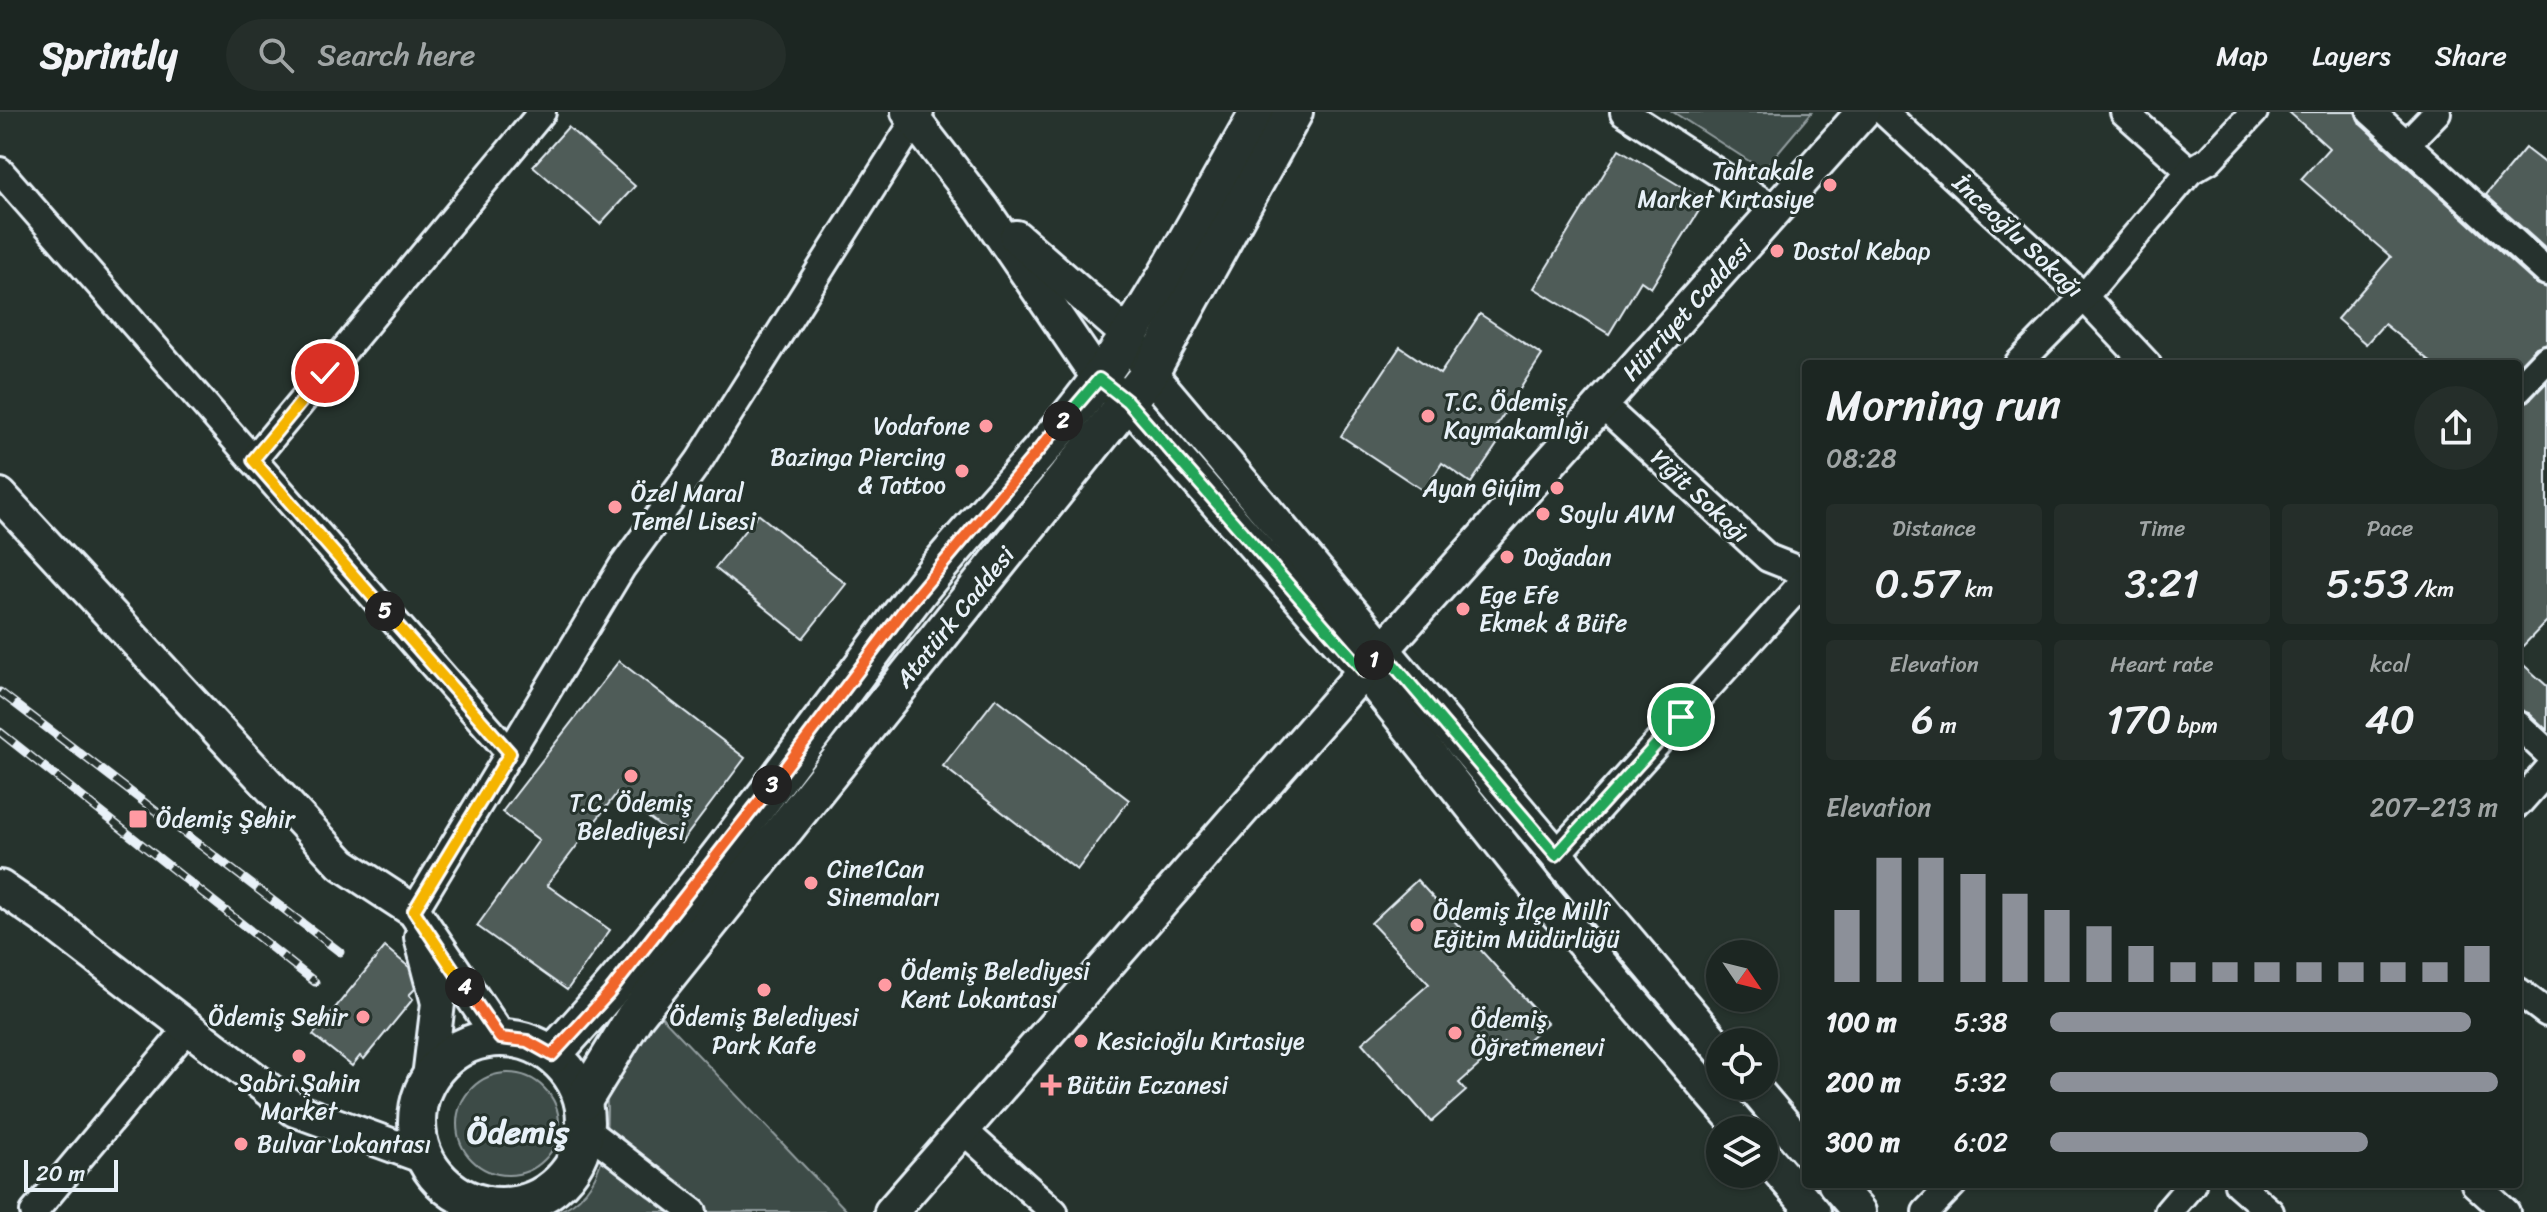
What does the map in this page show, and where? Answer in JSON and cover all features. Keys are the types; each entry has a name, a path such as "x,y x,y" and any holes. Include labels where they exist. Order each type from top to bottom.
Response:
{"main road":[{"name":"Atatürk Caddesi","path":"552,1055 609,993 659,931 904,610 1099,379 1148,307 1259,112"},
{"name":"Atatürk Caddesi","path":"584,1115 635,1016 1150,373 1294,112"},
{"path":"500,1038 527,1041 552,1055 571,1075 584,1115 578,1156 563,1180 541,1197 500,1209 461,1197 443,1200 440,1180 424,1157 417,1131 419,1104 429,1078 447,1057 472,1043 500,1038"}],"street":[{"path":"253,460 542,112"},
{"path":"1624,112 1776,210"},
{"name":"Hürriyet Caddesi","path":"891,1212 1373,661 1863,112"},
{"name":"İnceoğlu Sokağı","path":"1884,112 2084,297 2143,360"},
{"path":"2124,112 2190,171"},
{"path":"2022,360 2084,297 2190,171 2209,160 2254,112"},
{"path":"2371,112 2547,272"},
{"path":"2407,143 2437,112"},
{"path":"429,1078 438,1003 414,911 622,567 699,461 914,115 983,209 1099,379 1127,401 1556,855 1706,1032"},
{"path":"0,171 510,753"},
{"path":"983,209 1128,335 1150,373 1373,661 1549,904 1731,1116"},
{"path":"2522,385 2547,359"},
{"name":"Yiğit Sokağı","path":"1603,406 1768,558 1802,574"},
{"path":"0,495 342,864 414,911 500,1038"},
{"path":"1556,855 1802,580"},
{"path":"2522,729 2547,752"},
{"path":"2522,799 2547,771"},
{"path":"0,887 295,1110 424,1157"},
{"path":"2522,994 2547,1013"},
{"path":"34,1212 188,1028"},
{"path":"1764,1100 1802,1145"},
{"path":"584,1115 693,1212"},
{"path":"963,1130 1054,1212"},
{"path":"1778,1170 1814,1212"},
{"path":"1838,1188 1859,1212"},
{"path":"1926,1212 1949,1188"},
{"path":"2168,1212 2189,1188"},
{"path":"2243,1188 2270,1212"},
{"path":"2479,1188 2506,1212"}],"shaded area":[{"path":"1673,112 1812,112 1763,170"},
{"path":"660,1015 848,1212 557,1212 574,1203 587,1190 596,1174 606,1139 606,1082"},
{"path":"508,1073 528,1077 544,1088 555,1104 559,1124 555,1144 544,1160 528,1171 508,1175 488,1171 472,1160 461,1144 457,1124 461,1104 472,1088 488,1077"}],"building":[{"path":"2289,112 2355,112 2360,124 2536,284 2547,288 2547,343 2536,347 2522,362 2428,360 2384,324 2366,344 2337,319 2391,257 2301,179 2329,148"},
{"path":"568,127 635,186 600,224 533,166"},
{"path":"2525,148 2547,165 2547,250 2486,195"},
{"path":"1619,149 1705,201 1651,288 1641,281 1609,334 1534,288"},
{"name":"T.C. Ödemiş Kaymakamlığı","path":"1480,314 1542,355 1489,437 1498,443 1471,483 1442,463 1424,491 1341,436 1400,347 1440,374"},
{"path":"2547,382 2547,621 2522,647 2522,404 2529,401"},
{"path":"758,514 846,584 803,638 715,568"},
{"name":"T.C. Ödemiş Belediyesi","path":"619,661 745,758 681,843 617,793 547,885 610,930 567,990 477,926 539,840 502,812"},
{"path":"2522,664 2547,686 2547,730 2522,710"},
{"path":"996,698 1129,800 1077,870 943,766"},
{"name":"Ödemiş Öğretmenevi","path":"1417,880 1547,1023 1513,1053 1504,1043 1459,1083 1466,1091 1431,1122 1362,1043 1429,984 1371,923"},
{"name":"Ödemiş Sehir","path":"385,947 409,967 415,989 409,995 413,999 364,1059 360,1056 352,1066 313,1035"}],"railway":[{"path":"0,692 340,952"},
{"path":"0,732 315,982"}],"place":[{"name":"Tahtakale Market Kırtasiye","path":"1830,185"},
{"name":"Dostol Kebap","path":"1777,251"},
{"name":"T.C. Ödemiş Kaymakamlığı","path":"1428,416"},
{"name":"Vodafone","path":"986,426"},
{"name":"Bazinga Piercing & Tattoo","path":"962,471"},
{"name":"Ayan Giyim","path":"1557,488"},
{"name":"Özel Maral Temel Lisesi","path":"615,507"},
{"name":"Soylu AVM","path":"1543,514"},
{"name":"Doğadan","path":"1507,557"},
{"name":"Ege Efe Ekmek & Büfe","path":"1463,609"},
{"name":"T.C. Ödemiş Belediyesi","path":"631,776"},
{"name":"Ödemiş Şehir","path":"138,819"},
{"name":"Cine1Can Sinemaları","path":"811,883"},
{"name":"Ödemiş İlçe Millî Eğitim Müdürlüğü","path":"1417,925"},
{"name":"Ödemiş Belediyesi Kent Lokantası","path":"885,985"},
{"name":"Ödemiş Belediyesi Park Kafe","path":"764,990"},
{"name":"Ödemiş Sehir","path":"363,1017"},
{"name":"Ödemiş Öğretmenevi","path":"1455,1033"},
{"name":"Kesicioğlu Kırtasiye","path":"1081,1041"},
{"name":"Sabri Şahin Market","path":"299,1056"},
{"name":"Bütün Eczanesi","path":"1051,1085"},
{"name":"Bulvar Lokantası","path":"241,1144"}],"district":[{"name":"Ödemiş","path":"518,1132"}],"route":[{"path":"325,373 253,460 510,753 414,911 500,1038 527,1041 552,1055 609,993 659,931 904,610 1099,379 1127,401 1364,671 1382,651 1556,855 1681,717"}]}
